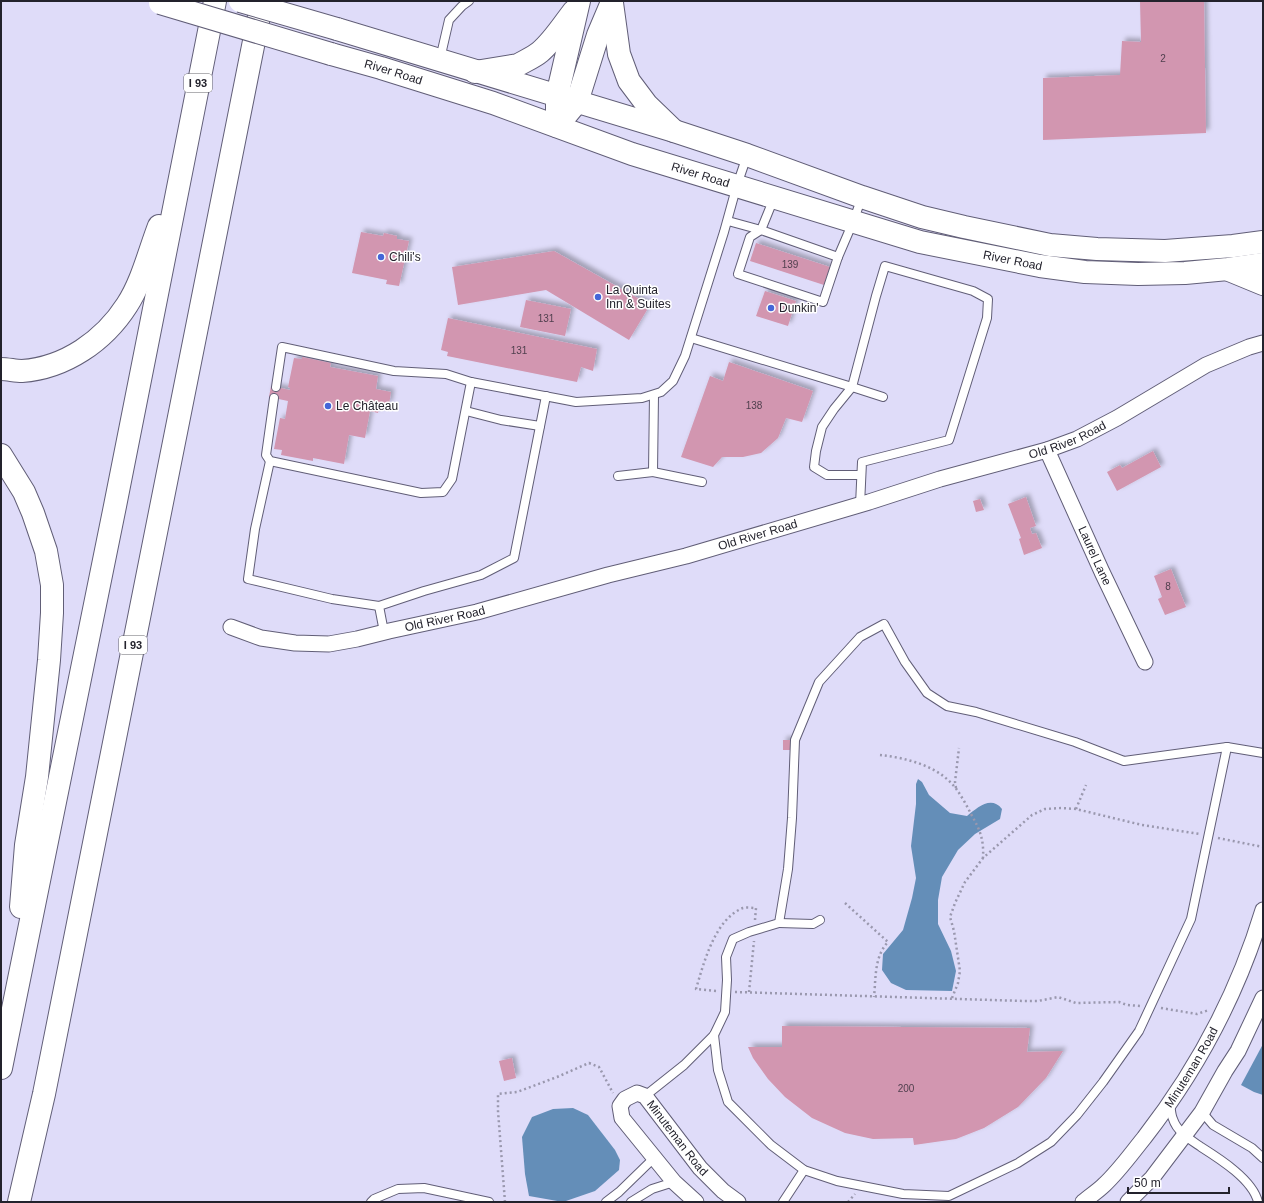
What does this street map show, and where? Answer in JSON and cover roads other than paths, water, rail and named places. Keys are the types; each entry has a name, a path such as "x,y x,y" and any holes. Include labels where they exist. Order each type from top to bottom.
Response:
{"main road":[{"name":"I 93","path":"1,1068 215,1"},
{"name":"River Road","path":"240,1 674,131 747,155 922,217 1050,245 1097,249 1165,251 1233,246 1263,242"},
{"name":"I 93","path":"19,1202 45,1086 262,1"},
{"name":"River Road","path":"156,2 381,68 487,101 632,154 920,242 1040,266 1085,272 1138,274 1185,273 1263,264"},
{"path":"557,126 567,99 612,2"},
{"path":"612,2 619,54 628,81 647,105 674,131"},
{"path":"567,99 572,31 578,4"},
{"path":"475,72 518,65 540,52 556,35 578,4"},
{"path":"1,368 22,371 47,366 70,358 92,344 112,326 128,304 140,279 182,165"},
{"path":"1233,246 1253,237 1263,228"},
{"path":"1228,269 1250,277 1263,284"},
{"path":"1,455 24,492 33,513 46,551 52,585 49,668 37,778 26,845 12,1013"}],"street":[{"name":"Old River Road","path":"231,627 261,638 302,643 330,644 477,612 608,575 686,556 860,505 940,479 1047,450 1083,436 1117,418 1206,365 1249,347 1263,343"},
{"name":"Laurel Lane","path":"1047,450 1102,572 1145,662"},
{"name":"Minuteman Road","path":"1083,1202 1105,1184 1126,1161 1170,1104 1198,1058 1233,992 1263,910"},
{"path":"1128,1202 1152,1178 1202,1112 1238,1051 1263,998"},
{"name":"Minuteman Road","path":"655,1157 622,1118 620,1106 625,1099 637,1093 645,1096 700,1168 723,1191 738,1202"},
{"path":"655,1157 674,1182 696,1202"}],"lane":[{"path":"439,60 449,20 469,1"},
{"path":"276,387 282,347 394,371 446,374 471,382 576,402 642,398 661,392 674,381 685,356 728,221 737,185 747,155"},
{"path":"775,197 761,230 750,238 738,274 823,302 838,257 862,197"},
{"path":"728,221 761,230 838,257"},
{"path":"860,505 862,462 949,440 987,318 988,299 973,291 885,266 852,387 822,427 814,467 827,475 861,475"},
{"path":"691,338 883,397"},
{"path":"274,398 266,455 270,461 421,493 443,492 452,479 471,382"},
{"path":"653,472 654,395"},
{"path":"270,461 255,529 248,579 332,599 379,606 424,591 481,575 514,558 546,396"},
{"path":"466,411 501,420 540,426"},
{"path":"618,476 653,472 702,482"},
{"path":"379,606 384,632"},
{"path":"778,923 788,869 795,740 819,682 860,637 884,624 905,662 927,693 947,706 976,712 1075,742 1124,761 1227,748 1263,753"},
{"path":"714,1035 718,1070 728,1102 771,1145 804,1170 837,1181 903,1194 951,1199 1018,1163 1051,1142 1077,1115 1103,1082 1139,1031 1191,919 1227,748"},
{"path":"645,1096 684,1065 714,1035 725,1012 727,980 726,957 733,940 749,932 778,923 813,924 820,920"},
{"path":"1170,1104 1173,1120 1185,1136 1215,1156 1245,1180 1256,1195 1258,1202"},
{"path":"1202,1112 1213,1125 1252,1148 1263,1158"},
{"path":"606,1202 619,1192 655,1157"},
{"path":"782,1202 804,1170"},
{"path":"631,1202 652,1190 674,1182"},
{"path":"371,1202 398,1189 424,1188 490,1202"}],"water":[{"path":"918,779 922,782 929,795 950,813 967,816 984,804 989,803 998,805 1002,809 1000,819 975,834 958,850 942,877 938,900 938,924 951,951 956,971 952,991 906,990 891,983 882,970 883,954 903,930 916,878 911,846 916,804 916,784"},
{"path":"1263,1044 1263,1095 1241,1085"},
{"path":"573,1108 588,1115 615,1150 620,1160 619,1170 595,1191 563,1202 529,1196 525,1174 522,1137 532,1117 553,1109"}],"place":[{"name":"Chili's","path":"381,257"},
{"name":"La Quinta Inn & Suites","path":"598,297"},
{"name":"Dunkin'","path":"771,308"},
{"name":"Le Château","path":"328,406"}]}
